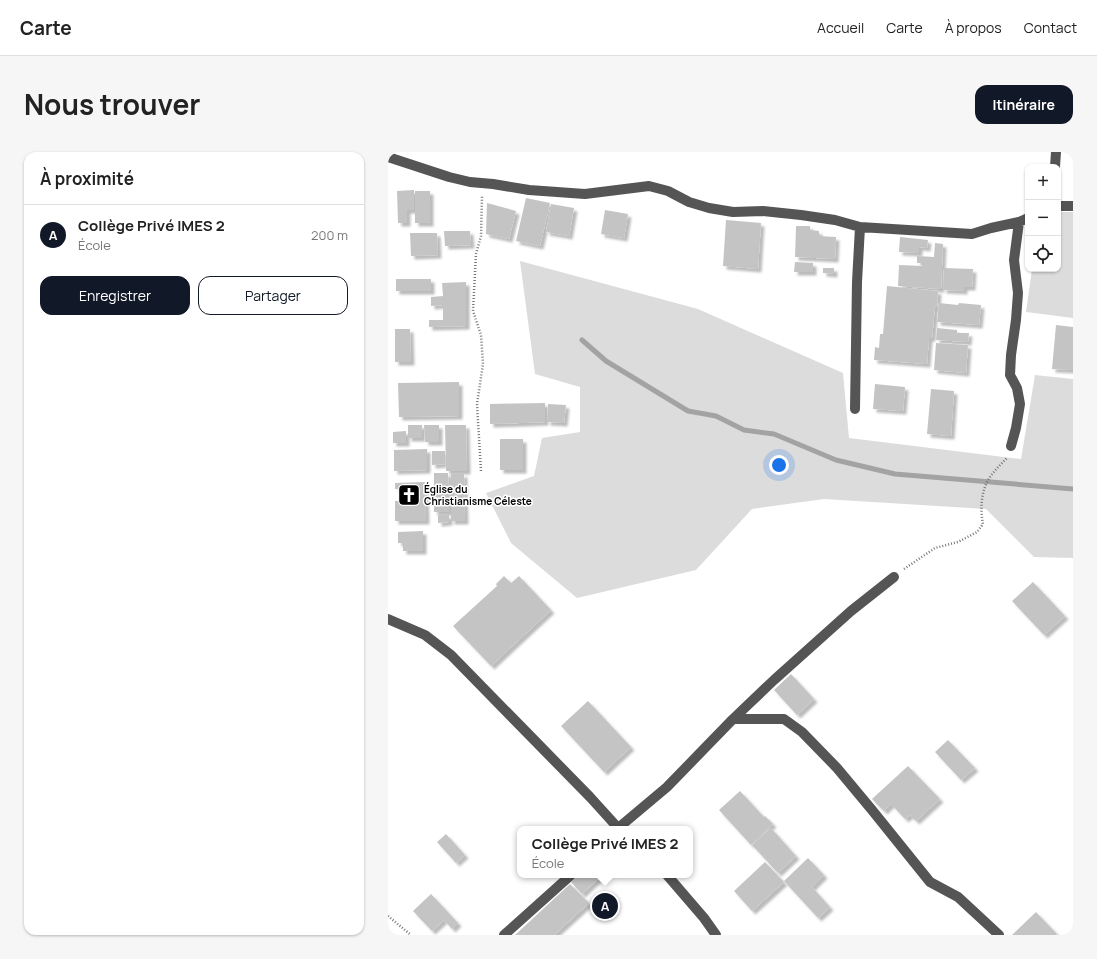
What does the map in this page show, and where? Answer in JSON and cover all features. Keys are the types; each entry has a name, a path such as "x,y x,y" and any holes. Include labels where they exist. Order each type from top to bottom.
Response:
{"street":[{"path":"1055,164 1056,152"},
{"path":"388,157 448,177 470,182 529,190 585,194 649,186 668,191 689,202 709,208 733,212 763,211 801,214 835,220 860,227 972,234 1024,220 1014,260 1018,293 1010,375 1017,388 1020,404 1011,446"},
{"path":"1061,206 1073,206"},
{"path":"855,409 857,282 860,227"},
{"path":"621,826 666,787 733,719 851,611 894,577"},
{"path":"388,620 426,635 452,655 590,797 615,826"},
{"path":"733,719 784,719 802,732 837,768 930,882 958,897 999,935"},
{"path":"504,935 568,878"},
{"path":"670,878 704,918 716,935"}],"path":[{"path":"482,183 482,236 476,254 473,311 481,335 483,364 477,404 482,471"},
{"path":"894,577 913,562 935,548 958,542 977,532 983,524 980,511 983,494 989,478 1010,454 1011,446"},
{"path":"388,916 411,935"}],"shaded area":[{"path":"1061,212 1073,212 1073,318 1026,312 1032,272 1061,272"},
{"path":"520,261 698,309 843,373 849,438 1021,459 1035,375 1073,379 1073,558 1034,557 986,509 824,499 752,509 696,570 577,598 511,543 486,493 534,476 542,438 580,432 580,387 535,374"}],"building":[{"path":"414,190 414,210 407,210 407,223 398,223 397,191"},
{"path":"415,191 430,191 430,223 415,223"},
{"path":"526,198 550,203 540,246 516,241"},
{"path":"487,203 516,211 509,239 486,234"},
{"path":"551,204 574,208 569,236 546,232"},
{"path":"605,210 628,214 624,238 601,234"},
{"path":"726,220 761,223 758,269 723,266"},
{"path":"796,226 810,226 810,230 819,231 819,236 836,237 835,259 795,257"},
{"path":"444,231 470,231 471,245 445,246"},
{"path":"410,233 437,233 438,255 411,256"},
{"path":"900,237 928,240 927,248 919,247 919,253 899,252"},
{"path":"935,243 943,244 941,289 898,286 899,265 923,266 923,263 917,263 917,256 934,257"},
{"path":"795,262 813,263 813,272 794,272"},
{"path":"823,268 834,268 834,274 823,273"},
{"path":"944,268 973,269 972,287 964,287 964,291 943,290"},
{"path":"396,279 431,279 431,291 396,291"},
{"path":"466,282 466,326 429,327 429,320 443,320 443,305 431,306 431,297 443,296 442,283"},
{"path":"887,286 938,291 932,338 929,338 927,364 874,360 875,347 879,348 880,334 883,334"},
{"path":"939,303 981,305 979,325 937,322"},
{"path":"1056,325 1073,327 1073,370 1052,369"},
{"path":"937,328 957,330 957,333 969,333 968,342 936,340"},
{"path":"395,329 410,329 411,362 395,362"},
{"path":"936,343 968,345 966,373 934,370"},
{"path":"459,382 459,416 399,417 398,383"},
{"path":"875,384 905,387 903,411 873,409"},
{"path":"931,389 954,391 951,436 927,434"},
{"path":"545,403 545,422 490,424 490,404"},
{"path":"548,404 566,405 564,423 547,422"},
{"path":"408,425 422,425 422,438 408,438"},
{"path":"424,425 439,425 439,442 425,442"},
{"path":"445,425 466,425 467,471 446,471"},
{"path":"406,431 406,443 393,443 393,432"},
{"path":"500,439 523,439 523,470 500,470"},
{"path":"427,449 427,470 394,471 394,450"},
{"path":"432,451 445,451 445,464 432,465"},
{"path":"434,473 448,473 449,497 434,497"},
{"path":"451,474 464,474 465,521 451,521"},
{"path":"425,482 426,521 395,521 395,501 405,501 404,489 395,489 395,483"},
{"path":"434,499 449,499 449,512 434,512"},
{"path":"438,515 449,515 449,522 438,523"},
{"path":"423,531 423,551 403,551 403,543 398,543 398,532"},
{"path":"504,576 511,583 519,576 551,610 491,666 453,626 497,586 496,584"},
{"path":"1033,582 1065,616 1044,635 1012,601"},
{"path":"791,674 814,699 797,715 774,690"},
{"path":"588,701 631,747 604,772 561,726"},
{"path":"948,740 975,768 961,780 935,752"},
{"path":"908,766 940,799 916,821 910,815 905,819 891,804 884,811 872,799"},
{"path":"740,791 764,817 765,816 773,824 751,845 719,810"},
{"path":"771,828 796,856 778,873 752,845"},
{"path":"446,834 465,855 456,863 437,842"},
{"path":"808,858 824,875 812,887 830,907 818,918 784,881"},
{"path":"765,862 784,882 752,911 734,891"},
{"path":"576,878 599,878 582,894 571,882"},
{"path":"570,884 589,903 554,935 515,935"},
{"path":"431,894 458,923 452,929 444,920 432,931 413,911"},
{"path":"1036,912 1057,934 1056,935 1012,935"}],"waterway":[{"path":"582,340 606,361 688,411 716,416 744,430 774,434 836,460 895,474 1073,489"}],"place":[{"name":"Église du Christianisme Céleste","path":"409,495"},
{"name":"Collège Privé IMES 2","path":"605,906"}]}
